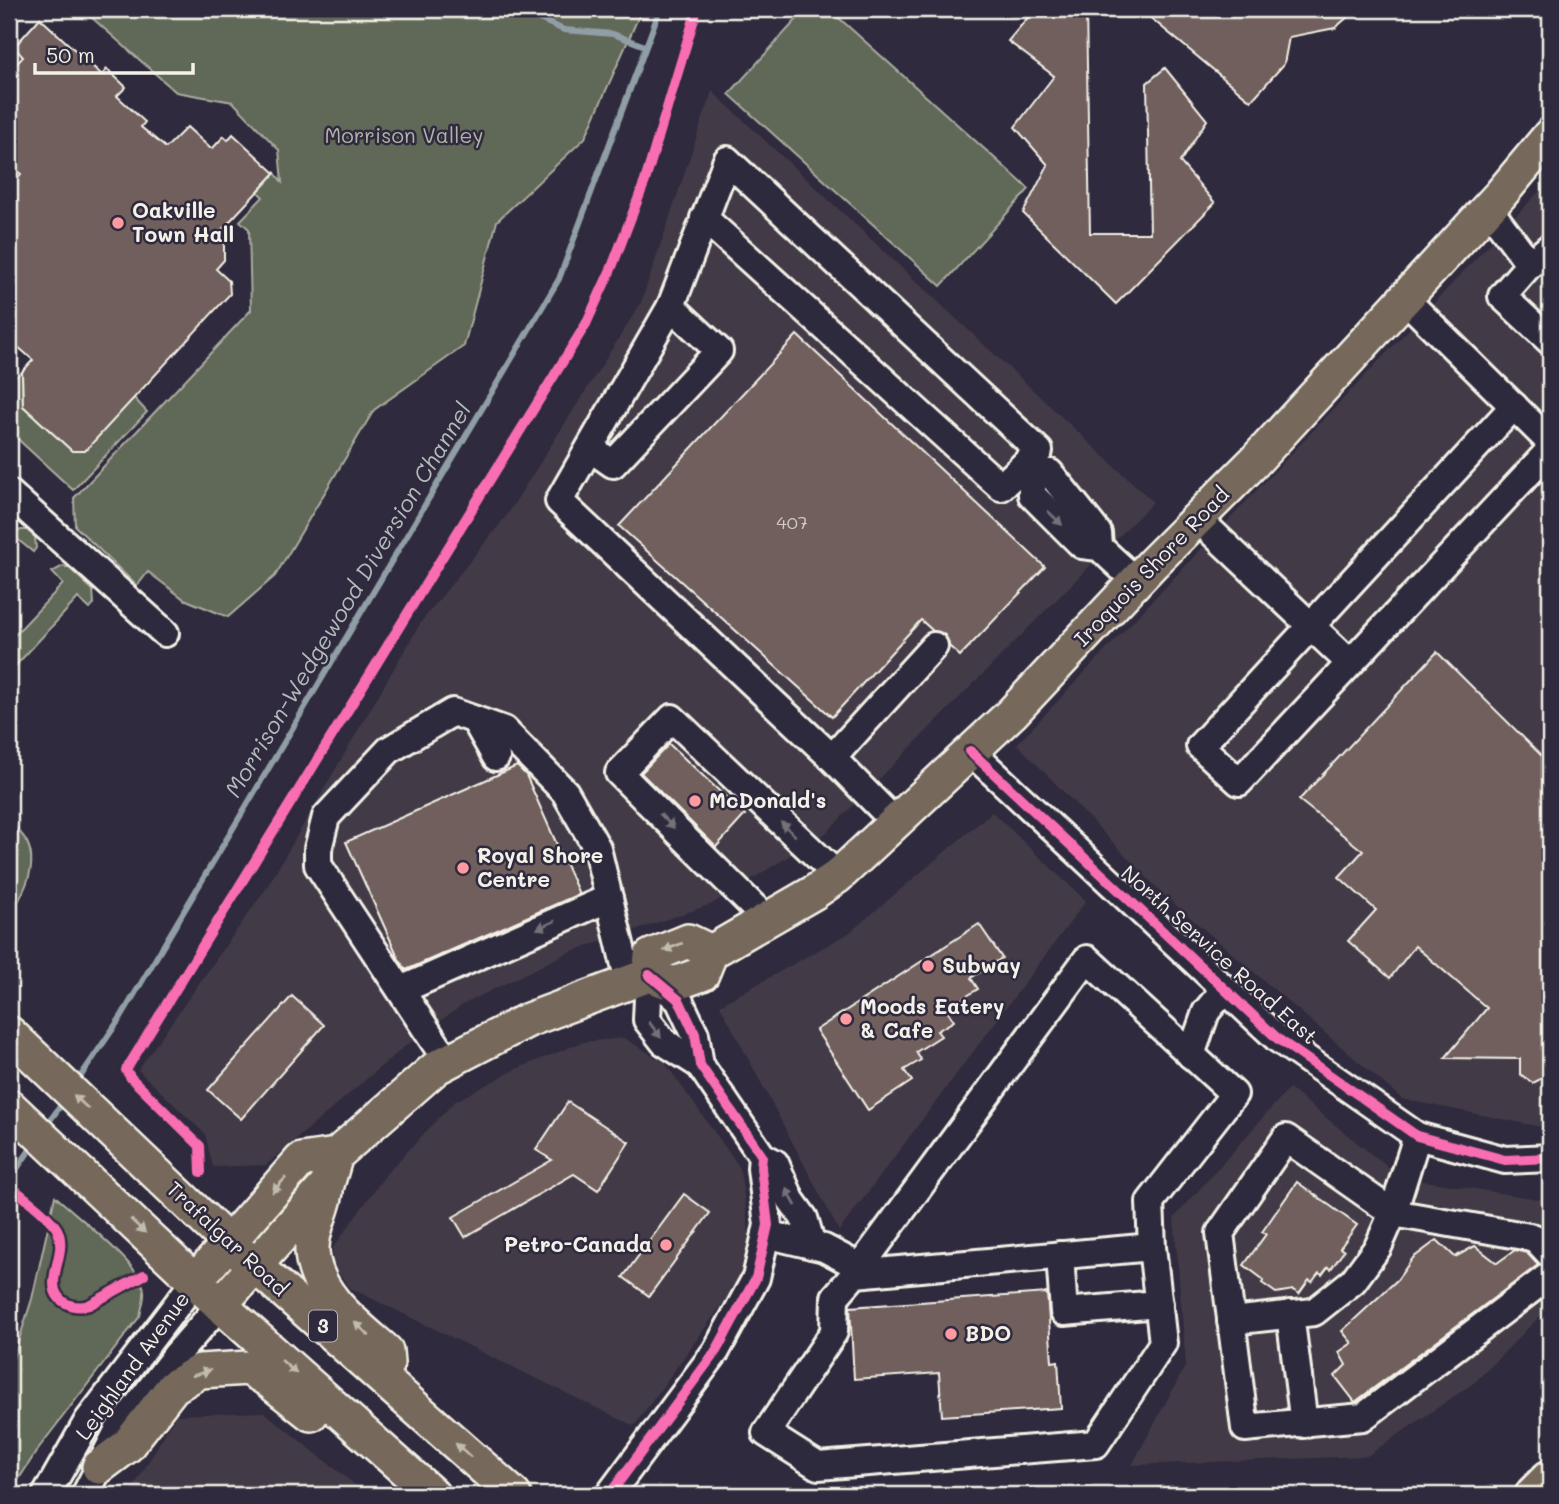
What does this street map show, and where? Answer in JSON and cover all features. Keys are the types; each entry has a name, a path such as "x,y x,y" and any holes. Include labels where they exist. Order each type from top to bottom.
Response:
{"highway":[{"path":"1535,1495 1550,1480"}],"main road":[{"name":"Iroquois Shore Road","path":"639,979 651,956 688,941 712,952 767,920 838,876 896,823 1012,713 1136,581 1254,462 1488,208 1550,135"},
{"path":"220,1305 256,1266 331,1170 437,1067 528,1020 639,979"},
{"name":"Trafalgar Road","path":"9,1033 228,1241 514,1495"},
{"path":"9,1106 220,1305 433,1495"},
{"path":"228,1241 301,1160 331,1170"},
{"path":"331,1170 324,1206 316,1223 312,1250 316,1272 330,1297 386,1351 391,1386"},
{"name":"Leighland Avenue","path":"195,1281 228,1241"},
{"path":"92,1481 127,1446 173,1387 200,1371 248,1368 268,1380 313,1416 353,1424"}],"street":[{"path":"704,218 1001,488 1028,470 1039,451 727,160 704,218 671,306 558,501 832,758 896,823"},
{"path":"1488,208 1530,264"},
{"path":"1550,247 1530,264 1502,296 1550,341"},
{"path":"1404,298 1550,442"},
{"path":"590,448 613,464 719,351 671,306"},
{"path":"1514,406 1200,746 1239,782 1550,450"},
{"path":"1028,470 1032,495 1082,545 1099,547 1136,581"},
{"path":"9,493 165,633"},
{"path":"1198,519 1350,663"},
{"path":"832,758 934,646"},
{"path":"447,1061 318,865 318,849 326,817 389,750 453,712 504,730 565,792 597,848 609,898 639,979 647,1020 664,1042 701,1065"},
{"path":"767,920 619,773 672,718 838,876"},
{"path":"475,720 496,757"},
{"name":"North Service Road East","path":"970,751 1278,1039 1417,1136 1505,1160 1550,1158"},
{"path":"401,990 609,898"},
{"path":"1087,959 1191,1055 1234,1094 1150,1202 1152,1247 1163,1343 1096,1444 818,1466 766,1433 834,1332 835,1297 858,1270 1087,959"},
{"path":"639,979 679,1000 695,1034 701,1065 762,1156 775,1163 791,1200 804,1218 812,1245"},
{"path":"1191,1055 1206,1012 1225,989"},
{"path":"1231,1321 1314,1312 1353,1281 1378,1247 1393,1213 1417,1136"},
{"path":"1550,1254 1535,1238 1393,1213 1286,1138 1220,1233 1245,1428 1363,1417 1550,1275"},
{"path":"609,1495 716,1351 756,1278 768,1225 762,1156"},
{"path":"766,1234 824,1248 858,1270 1152,1247"},
{"path":"1060,1255 1064,1312 1159,1304"},
{"name":"Leighland Avenue","path":"46,1495 88,1421 195,1281"},
{"name":"Leighland Avenue","path":"92,1481 118,1431 220,1305"},
{"path":"1290,1314 1304,1424"}],"shaded area":[{"path":"712,91 1153,502 826,833 712,904 567,953 464,1004 404,1047 266,1165 213,1167 205,1134 138,1070 267,887 421,622 507,515 641,303"},
{"path":"1550,180 1550,1128 1546,1128 1402,1099 1164,895 1017,744"},
{"path":"992,812 1086,901 839,1231 720,1005 849,933"},
{"path":"624,1038 665,1063 740,1168 750,1240 742,1277 634,1426 350,1288 333,1265 333,1248 386,1174 454,1102 514,1070 583,1042"},
{"path":"1289,1088 1400,1177 1550,1201 1550,1306 1475,1382 1367,1456 1132,1465 1186,1365 1174,1218"},
{"path":"264,1412 368,1495 129,1495 176,1415"}],"green space":[{"name":"Morrison Valley","path":"82,9 642,9 585,138 497,221 464,346 374,410 275,576 228,617 184,599 148,572 137,586 75,526 74,498 251,310 249,229 240,221 263,197 258,192 275,173 282,182 279,150 233,102 176,92"},
{"path":"806,9 829,9 1029,189 941,286 729,94"},
{"path":"22,372 23,406 72,451 134,398 147,412 73,490 9,431 9,382"},
{"path":"27,530 35,537 36,548 33,552 11,534"},
{"path":"63,566 69,568 93,590 94,604 90,609 78,598 9,673 9,641 63,584 52,572"},
{"path":"9,820 27,842 31,862 27,882 9,919"},
{"path":"55,1196 128,1262 142,1283 144,1299 140,1316 38,1449 15,1485 9,1480 9,1371 32,1299"}],"building":[{"path":"1035,9 1086,9 1090,233 1150,233 1147,83 1165,68 1207,120 1180,162 1215,203 1116,304 1023,213 1048,165 1015,127 1054,76 1008,41"},
{"path":"1140,9 1357,9 1335,28 1289,37 1284,64 1251,101"},
{"name":"Oakville Town Hall","path":"40,18 102,75 107,69 126,87 117,96 145,122 141,127 166,148 187,127 210,148 224,136 228,140 233,134 275,173 215,237 224,244 224,260 216,269 229,281 230,294 85,451 72,451 23,406 22,372 33,360 9,339 9,189 21,174 9,163 9,72 23,57 14,47"},
{"path":"797,335 1045,567 960,656 949,646 945,635 933,631 921,620 832,717 619,526"},
{"path":"1437,652 1550,764 1550,1074 1533,1083 1520,1074 1520,1059 1445,1058 1487,1008 1415,946 1390,978 1348,941 1376,910 1339,877 1363,851 1299,800"},
{"name":"McDonald's","path":"669,744 745,815 716,847 641,773"},
{"name":"Royal Shore Centre","path":"517,766 526,775 579,894 406,970 346,842"},
{"path":"979,924 1002,958 971,978 978,989 946,1009 954,1021 937,1031 941,1036 916,1052 921,1060 904,1070 912,1081 868,1110 816,1030"},
{"path":"292,996 324,1025 241,1119 208,1090"},
{"path":"568,1102 629,1142 598,1190 574,1174 465,1237 453,1217 552,1160 536,1150"},
{"path":"1297,1182 1357,1225 1340,1248 1344,1251 1331,1269 1328,1267 1322,1275 1319,1273 1312,1282 1309,1280 1299,1294 1293,1290 1276,1293 1244,1265 1266,1234 1262,1232"},
{"name":"Petro-Canada","path":"684,1194 710,1213 649,1296 623,1277"},
{"path":"1437,1240 1455,1257 1475,1246 1497,1263 1515,1250 1527,1253 1538,1265 1355,1402 1335,1376 1346,1365 1339,1352 1352,1343 1342,1331 1397,1280 1413,1258"},
{"name":"BDO","path":"1047,1293 1052,1362 1058,1361 1061,1408 942,1416 939,1373 854,1379 850,1307"}],"waterway":[{"path":"517,9 564,30 613,34 645,46"},
{"name":"Morrison-Wedgewood Diversion Channel","path":"76,1083 121,1017 559,279 660,9"},
{"name":"Morrison-Wedgewood Diversion Channel","path":"46,1126 64,1101"},
{"name":"Morrison-Wedgewood Diversion Channel","path":"9,1180 34,1144"}],"cycle path":[{"path":"201,1172 200,1146 126,1070 586,324 612,267 645,181 697,9"},
{"path":"970,751 1278,1039 1417,1136 1505,1160 1550,1158"},
{"path":"609,1495 716,1351 756,1278 768,1225 762,1156 700,1065 695,1034 679,1000 649,975"},
{"path":"9,1185 42,1212 57,1229 60,1249 54,1283 57,1295 65,1303 89,1305 144,1275"}],"place":[{"name":"Oakville Town Hall","path":"118,223"},
{"name":"McDonald's","path":"695,801"},
{"name":"Royal Shore Centre","path":"463,868"},
{"name":"Subway","path":"928,966"},
{"name":"Moods Eatery & Cafe","path":"846,1019"},
{"name":"Petro-Canada","path":"666,1245"},
{"name":"BDO","path":"951,1334"}]}
